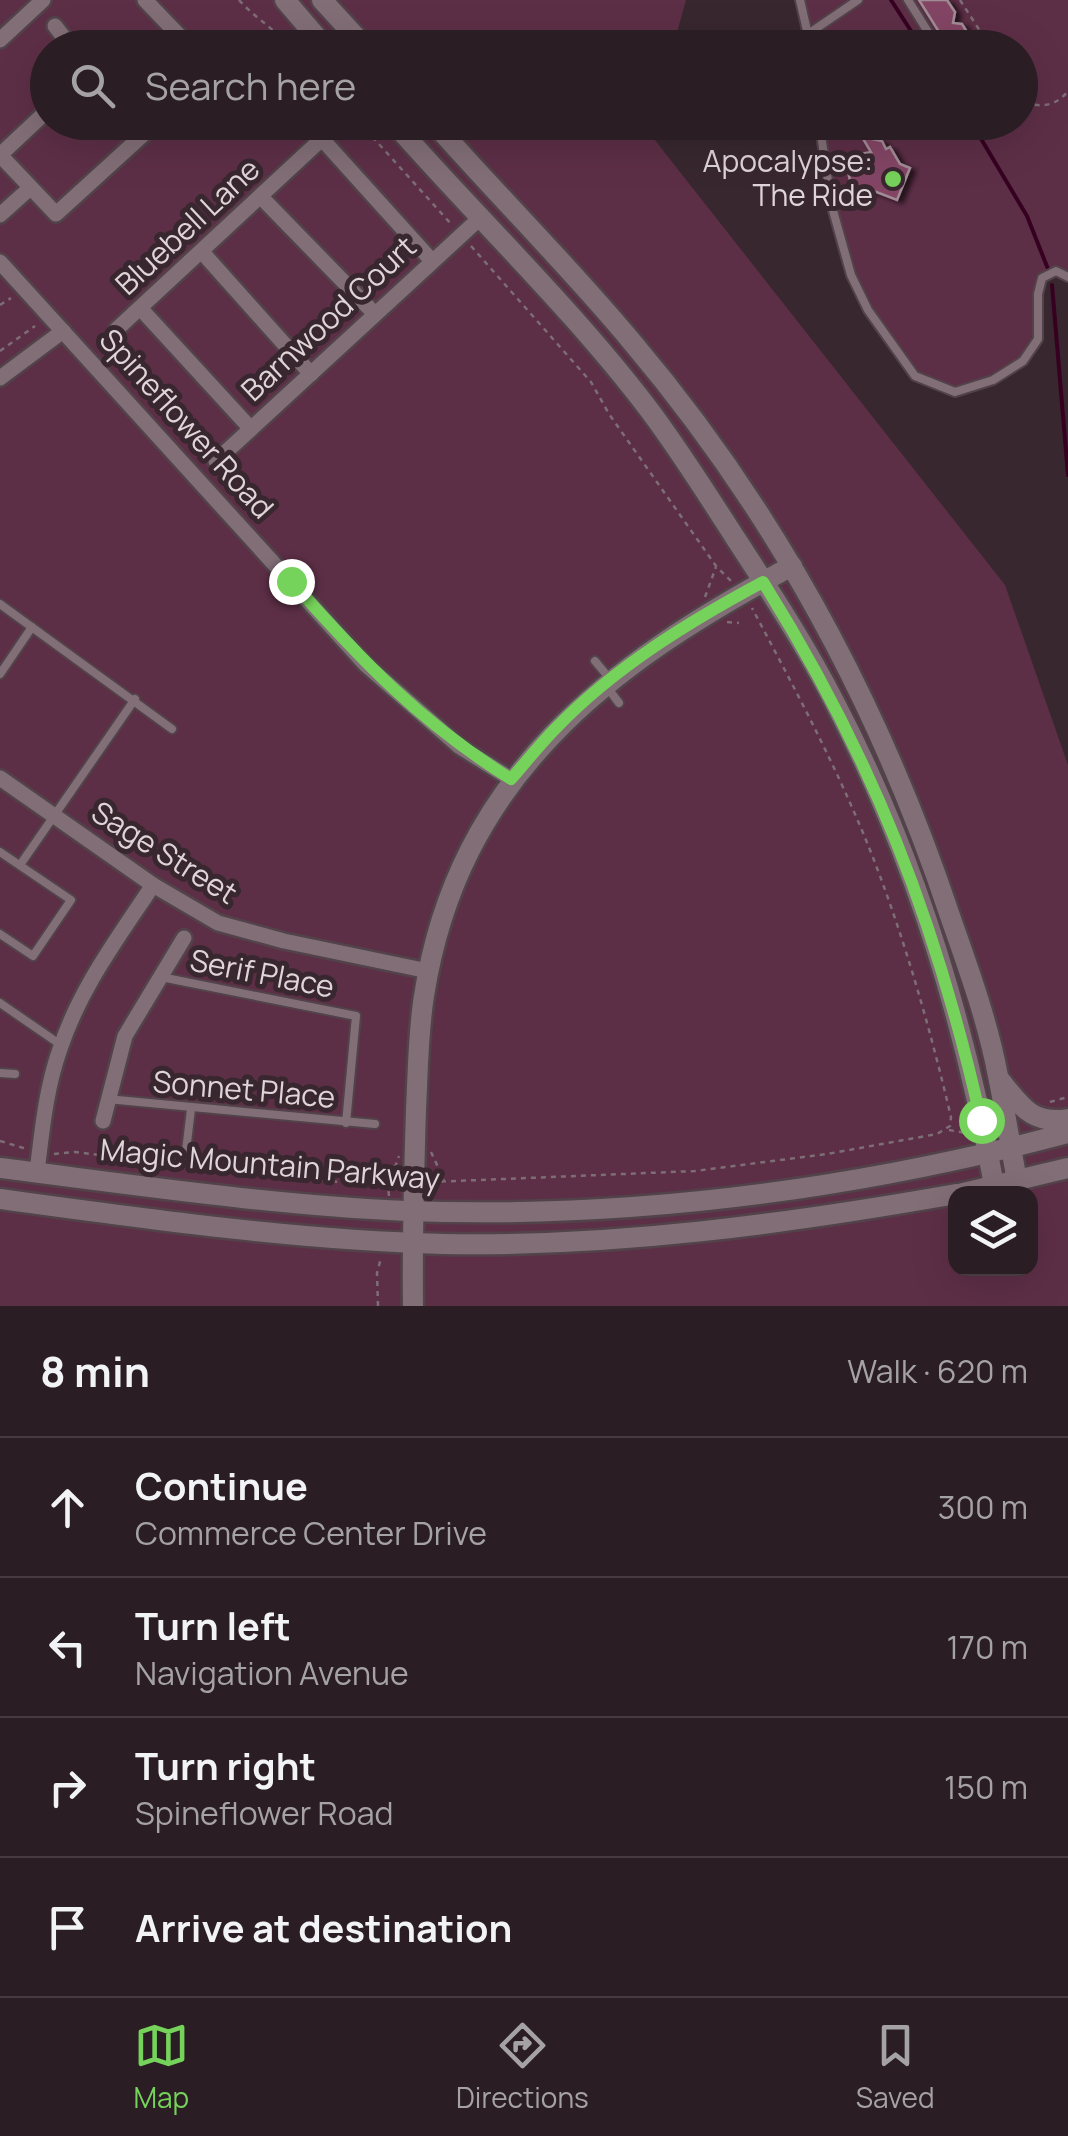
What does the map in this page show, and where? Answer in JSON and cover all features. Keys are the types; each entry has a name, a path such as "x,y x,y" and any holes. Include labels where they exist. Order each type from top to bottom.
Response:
{"street":[{"path":"0,40 43,0"},
{"path":"145,0 174,30"},
{"path":"285,0 311,30"},
{"path":"322,0 350,30"},
{"path":"55,26 58,30"},
{"path":"30,127 0,155 56,214 134,140"},
{"name":"Bluebell Lane","path":"117,330 321,140"},
{"path":"323,140 432,261"},
{"path":"409,140 652,413 763,582 836,706 906,861 949,992 994,1185"},
{"path":"449,140 633,342 731,472 792,566 856,681 895,765 960,943 999,1078 1017,1180"},
{"path":"0,215 30,188"},
{"path":"261,196 375,314"},
{"name":"Barnwood Court","path":"216,462 480,218"},
{"path":"202,252 310,374"},
{"name":"Spineflower Road","path":"0,262 364,664 460,748 511,779"},
{"path":"141,309 251,430"},
{"path":"0,378 63,331"},
{"path":"412,1306 420,1023 428,971 463,867 511,779 557,727 607,682 666,640 792,566"},
{"name":"Sage Street","path":"0,778 154,886 218,923 428,971"},
{"path":"37,1172 61,1046 84,991 154,886"},
{"path":"103,1122 125,1036 184,938"},
{"path":"999,1078 1016,1103 1034,1117 1068,1119"},
{"name":"Magic Mountain Parkway","path":"0,1168 231,1198 413,1211 524,1211 669,1204 880,1177 1068,1133"},
{"name":"Magic Mountain Parkway","path":"990,1186 1068,1168"},
{"name":"Magic Mountain Parkway","path":"0,1199 240,1230 497,1244 640,1238 800,1220 948,1195"}],"lane":[{"path":"800,0 807,30"},
{"path":"814,30 858,0"},
{"path":"908,0 927,30"},
{"path":"823,140 832,207 851,275 868,310 914,376 955,392 993,380 1023,361 1038,338 1042,278 1056,270 1068,277"},
{"path":"0,604 172,729"},
{"path":"0,674 32,627"},
{"path":"595,660 619,703"},
{"path":"20,865 134,700"},
{"path":"0,934 33,956 71,900 2,856"},
{"name":"Serif Place","path":"160,977 356,1016 346,1123"},
{"path":"0,1002 61,1046"},
{"path":"0,1073 15,1074"},
{"name":"Sonnet Place","path":"108,1100 376,1124"},
{"path":"186,1151 191,1108"}],"path":[{"path":"239,0 276,30"},
{"path":"960,0 979,30"},
{"path":"1038,106 1053,103 1068,91"},
{"path":"375,140 591,382 609,414 716,566 729,578"},
{"path":"0,305 11,298"},
{"path":"0,351 35,326"},
{"path":"709,588 716,566"},
{"path":"754,610 805,707 872,856 930,1034 950,1117 946,1130"},
{"path":"1045,1106 1068,1097"},
{"path":"946,1130 953,1139"},
{"path":"428,1184 444,1180 584,1178 694,1171 842,1152 946,1130 968,1134"},
{"path":"0,1142 25,1149"},
{"path":"54,1154 75,1152 279,1177 400,1187"},
{"path":"389,1198 388,1186 396,1158"},
{"path":"434,1158 444,1180"},
{"path":"378,1306 380,1263"}],"shaded area":[{"path":"0,0 686,0 678,30 30,30 30,140 655,140 1005,585 1068,765 1068,1306 0,1306"},
{"path":"800,0 1068,0 1068,277 1042,279 1038,319 1023,361 955,392 915,376 868,310 832,207 822,140 1038,140 1038,30 806,30"}],"building":[{"path":"919,0 947,0 955,12 953,23 962,24 966,30 938,30"},
{"path":"864,140 882,141 900,164 910,168 897,200 874,191 853,195 845,157 871,152"}],"waterway":[{"path":"891,0 910,30"},
{"path":"982,140 1027,216 1048,269"},
{"path":"1052,285 1068,475"}],"place":[{"name":"Apocalypse: The Ride","path":"893,179"}],"route":[{"path":"291,581 364,664 415,710 460,748 511,779 557,727 604,684 666,640 763,582 836,706 906,861 940,958 981,1120"}]}
